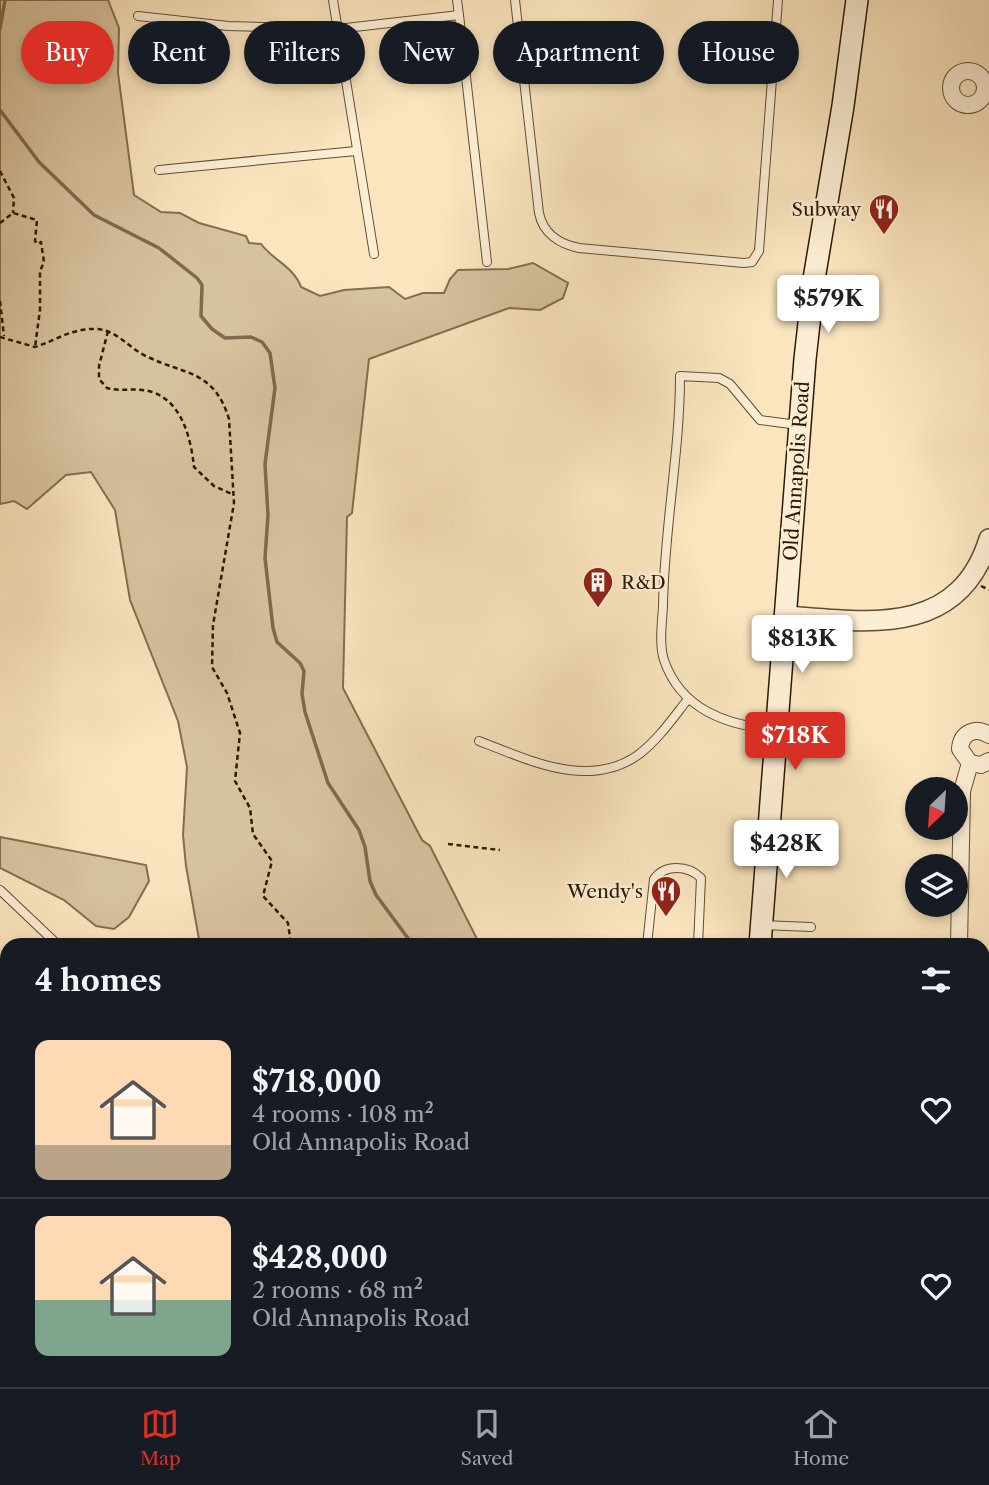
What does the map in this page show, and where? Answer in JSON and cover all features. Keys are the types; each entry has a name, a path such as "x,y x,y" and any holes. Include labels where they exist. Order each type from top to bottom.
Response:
{"main road":[{"name":"Old Annapolis Road","path":"761,935 799,425 814,279 847,79 857,0"}],"street":[{"path":"786,616 868,622 892,621 927,611 945,602 968,580 978,566 989,539"},
{"path":"989,735 977,730 963,738 960,750 970,763 981,765 989,761"},
{"path":"959,938 962,791 970,763"}],"lane":[{"path":"333,0 336,21"},
{"path":"457,0 487,262"},
{"path":"515,0 539,213 541,223 550,234 568,246 579,248 744,263 752,262 759,251 778,0"},
{"path":"365,26 459,15"},
{"path":"138,16 244,26"},
{"path":"346,84 374,254"},
{"path":"159,170 356,151"},
{"path":"777,731 729,724 688,699 670,672 662,644 663,577 678,435 680,376 719,378 730,384 760,420 799,425"},
{"path":"479,741 561,769 605,770 638,755 657,738 688,699"},
{"path":"648,938 652,885 659,872 667,869 689,869 701,877 703,886 699,938"},
{"path":"0,890 51,938"},
{"path":"761,935 811,927"}],"path":[{"path":"0,171 14,198 13,213 0,223"},
{"path":"13,213 37,220 35,241 38,244 41,242 44,262 40,271 40,310 35,347"},
{"path":"0,301 5,325 2,336 35,347 64,333 97,329 108,331 147,357 190,371 212,388 225,407 229,419 232,519 213,625 212,667 227,693 240,733 235,781 250,808 253,834 272,861 263,896 288,923 289,938"},
{"path":"108,331 99,366 99,379 107,388 154,392 167,401 182,419 191,441 194,467 214,486 233,495"},
{"path":"447,844 499,850"}],"shaded area":[{"path":"0,0 108,0 119,28 118,73 134,195 161,212 180,213 199,223 246,236 249,243 261,244 294,274 301,287 320,296 344,290 389,287 405,299 423,293 444,293 450,279 458,270 508,269 533,263 568,283 563,298 540,310 509,308 369,359 352,513 347,517 343,688 422,840 430,846 476,938 199,938 183,835 187,767 178,721 130,600 115,510 91,472 66,475 27,509 14,501 0,504"},
{"path":"0,837 146,865 149,881 129,917 114,929 96,926 64,900 0,868"}],"waterway":[{"path":"0,29 5,0"},
{"path":"0,110 39,162 94,215 159,248 197,278 202,285 201,316 212,329 225,338 251,337 262,342 270,353 275,388 265,464 268,515 265,558 273,628 277,642 300,663 304,671 302,694 305,712 328,783 359,830 365,847 370,881 376,895 408,938"}],"place":[{"name":"Subway","path":"884,236"},
{"name":"R&D","path":"598,609"},
{"name":"Wendy's","path":"666,918"}]}
